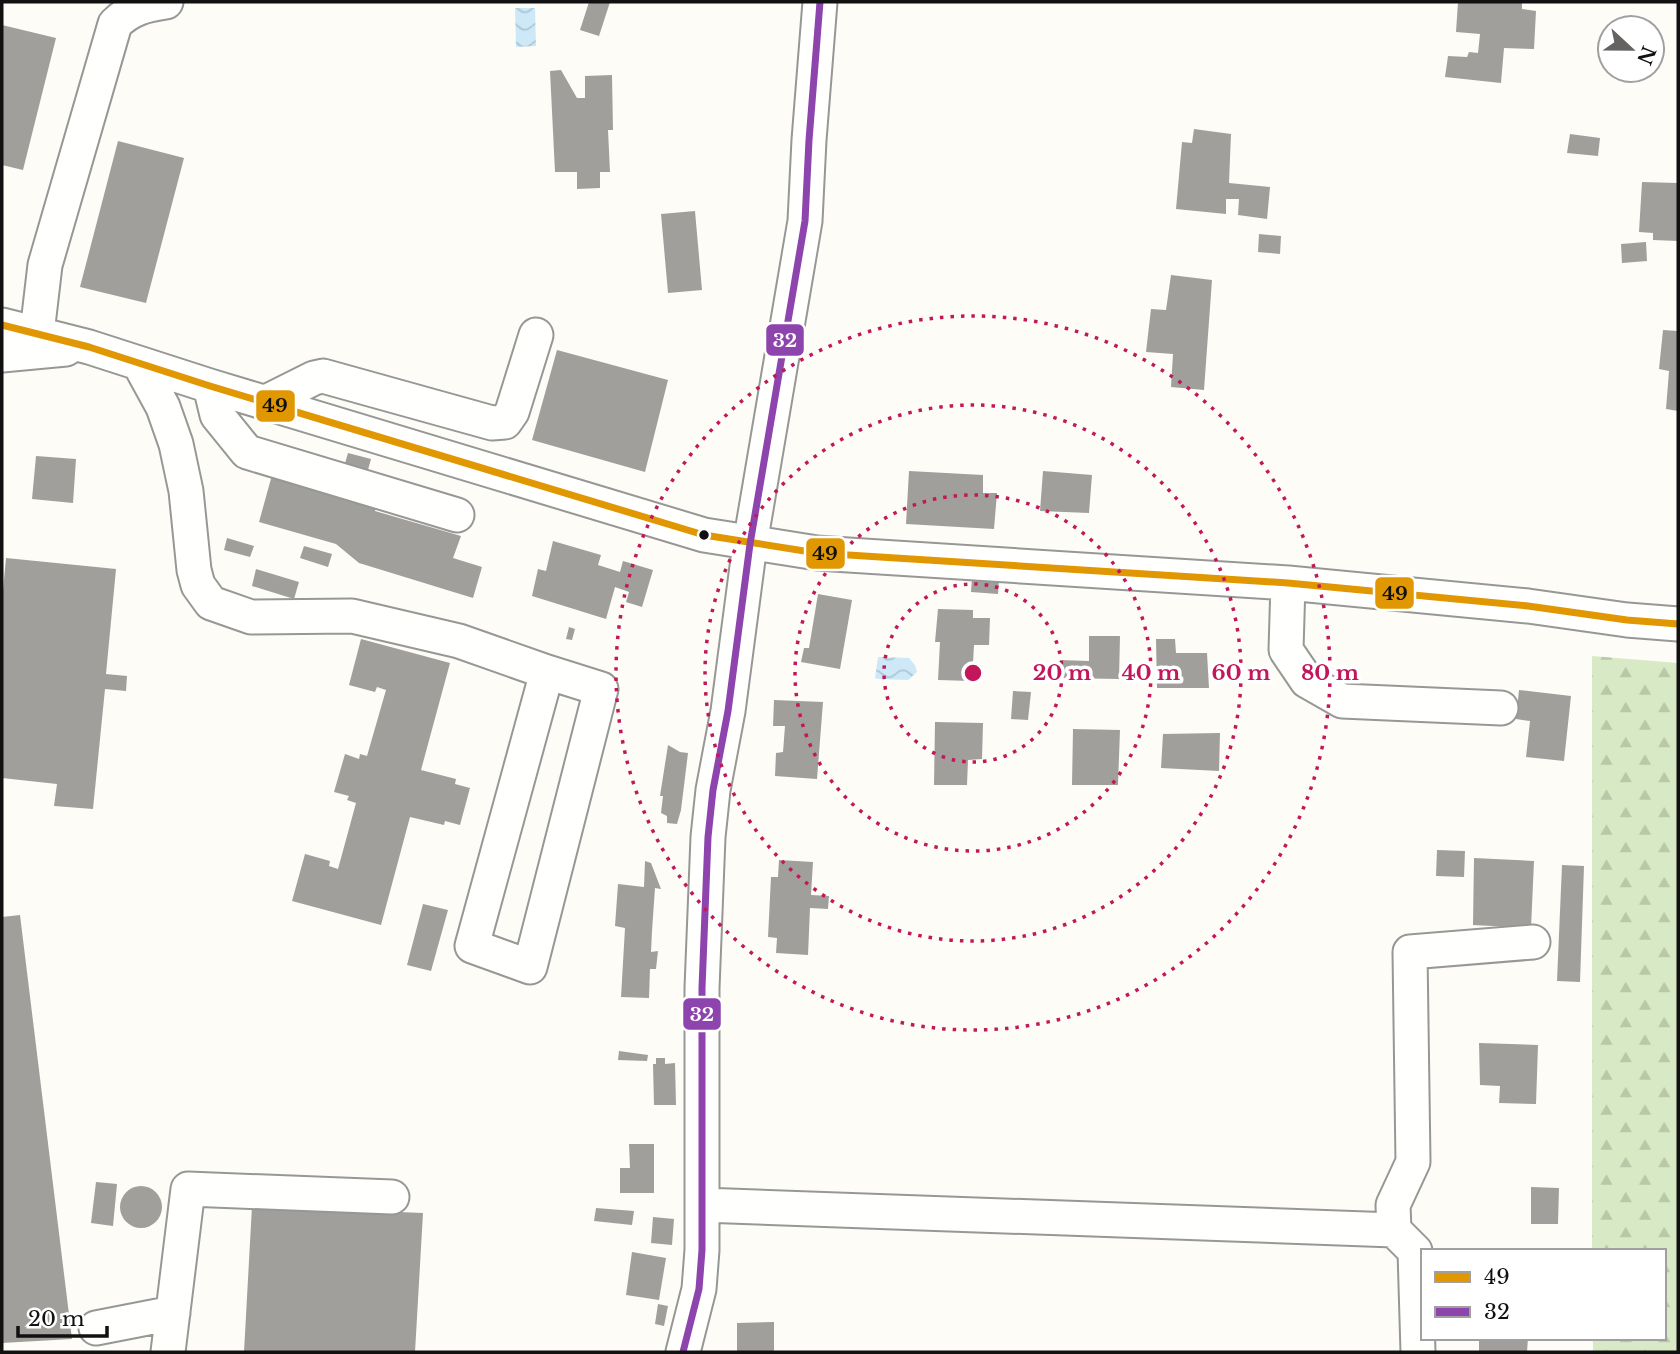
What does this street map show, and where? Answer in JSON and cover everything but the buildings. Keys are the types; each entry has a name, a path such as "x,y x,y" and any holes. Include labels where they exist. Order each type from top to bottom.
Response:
{"street":[{"path":"37,334 45,265 115,24 125,14 141,6 166,2"},
{"path":"683,1352 699,1289 702,1205 702,988 708,837 750,544 805,221 820,2"},
{"path":"2,325 89,347 140,365 704,536 817,553 1289,583 1528,606 1627,620 1678,624"},
{"path":"264,403 323,376 492,423 505,422 512,412 536,335"},
{"path":"2,355 89,347"},
{"path":"140,365 163,407 176,444 186,491 194,570 198,585 211,603 251,617 352,616 459,641 601,689 530,967 472,946 547,672"},
{"path":"210,386 216,415 247,452 457,515"},
{"path":"1289,583 1286,650 1307,681 1342,701 1501,708"},
{"path":"1418,1352 1415,1251 1394,1230 1393,1205 1413,1162 1410,952 1533,942"},
{"path":"168,1352 188,1189 393,1197"},
{"path":"702,1205 1394,1230"},
{"path":"96,1328 173,1313"}],"green space":[{"path":"1592,656 1678,663 1678,1352 1593,1352 1593,1340 1666,1340 1666,1249 1592,1249"}],"water":[{"path":"515,8 535,8 536,46 516,47"},
{"path":"878,657 909,658 917,672 908,680 875,678"}],"transit line":[{"name":"32","path":"683,1352 699,1289 702,1250 702,988 708,837 750,544 805,221 820,2"},
{"name":"49","path":"2,325 89,347 704,535 817,553 1288,583 1528,606 1627,620 1678,624"}]}
